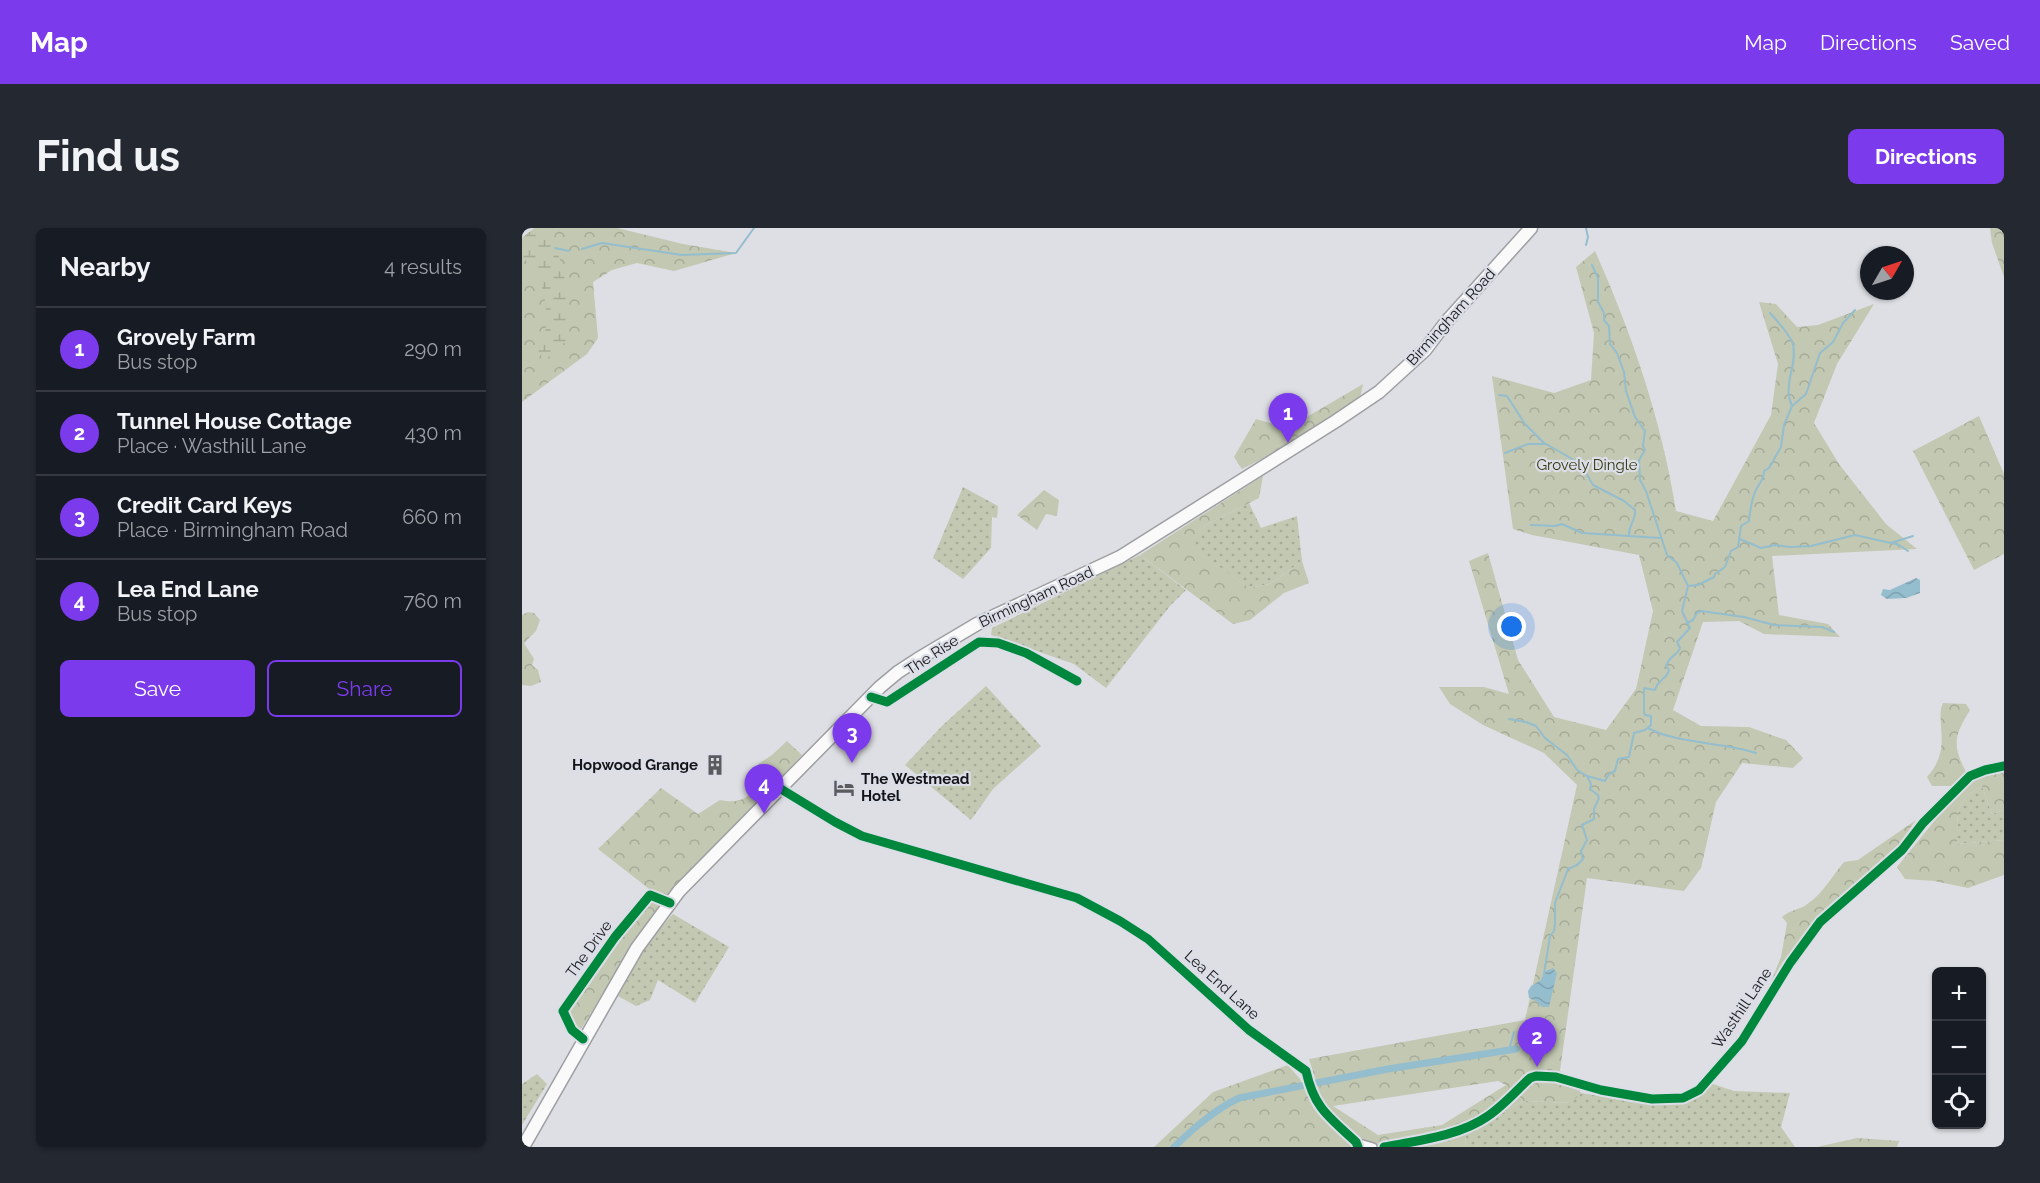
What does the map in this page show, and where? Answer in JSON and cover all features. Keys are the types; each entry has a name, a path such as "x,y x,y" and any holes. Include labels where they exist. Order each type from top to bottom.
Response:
{"highway":[{"name":"Birmingham Road","path":"523,1147 637,948 679,891 898,672 967,630 1120,556 1379,392 1425,350 1447,321 1531,228"}],"street":[{"name":"The Rise","path":"967,630 979,642"},
{"name":"The Rise","path":"871,697 887,702 979,642 998,643 1026,652 1077,681"},
{"name":"Wasthill Lane","path":"1384,1147 1424,1140 1468,1126 1488,1116 1530,1078 1536,1076 1556,1077 1601,1090 1652,1099 1683,1098 1699,1090 1742,1041 1790,963 1820,922 1902,850 1923,823 1970,776 2004,766"},
{"name":"Lea End Lane","path":"781,789 862,836 1077,898 1120,921 1148,939 1249,1030 1306,1071 1310,1092 1322,1111 1357,1145"},
{"name":"The Drive","path":"583,1039 572,1030 563,1011 615,937 650,895 670,903"},
{"path":"1357,1145 1373,1147"}],"green space":[{"path":"534,228 617,228 683,244 736,253 674,271 637,263 612,270 593,282 598,338 587,354 522,402 522,238"},
{"path":"1990,228 2004,228 2004,277 1992,243"},
{"path":"535,229 551,242 558,253 564,278 568,318 566,341 545,360 538,352 546,328 546,306 542,288 529,263 522,257 522,238"},
{"name":"Grovely Dingle","path":"1595,251 1644,378 1663,444 1676,511 1713,521 1771,415 1778,364 1759,302 1776,304 1797,327 1818,325 1874,304 1837,364 1814,423 1839,464 1886,524 1917,549 1772,556 1779,615 1828,624 1840,637 1764,634 1739,621 1703,622 1673,710 1701,726 1749,727 1786,740 1803,758 1793,768 1742,763 1716,802 1701,868 1684,891 1587,878 1560,1071 1569,1076 1581,1093 1571,1103 1523,1101 1466,1135 1465,1147 1375,1147 1374,1144 1355,1135 1349,1140 1352,1147 1154,1147 1213,1092 1288,1065 1300,1079 1314,1109 1323,1104 1309,1059 1525,1020 1577,785 1544,753 1483,725 1450,704 1439,687 1484,687 1509,694 1469,561 1488,553 1518,660 1554,717 1606,730 1636,689 1653,611 1639,555 1532,535 1513,529 1492,376 1554,393 1591,380 1594,333 1576,267","holes":["1498,1081 1506,1085 1442,1125 1378,1135 1333,1106"]},
{"path":"1363,384 1360,398 1270,455 1242,469 1234,457 1256,419 1288,428"},
{"path":"1979,416 2004,474 2004,554 1974,570 1913,451"},
{"path":"1263,476 1259,498 1206,525 1188,544 1249,588 1270,584 1302,561 1309,583 1284,593 1250,620 1233,624 1140,555"},
{"path":"963,487 998,506 997,518 992,517 991,548 963,579 933,558"},
{"path":"1044,490 1059,500 1057,516 1046,514 1037,530 1017,515"},
{"path":"1249,503 1261,528 1297,516 1302,561 1270,584 1249,588 1187,544 1206,525"},
{"path":"1140,555 1186,590 1170,606 1106,688 1074,664 991,635 992,628"},
{"path":"528,612 534,613 540,620 536,631 524,643 534,659 532,665 538,670 541,682 531,686 522,685 522,615"},
{"path":"986,686 1041,746 993,789 971,820 905,765 943,725"},
{"path":"1943,703 1966,704 1970,710 1957,741 1958,755 1966,772 1951,786 1932,786 1927,777 1940,754"},
{"path":"787,741 802,755 714,848 634,943 580,1031 574,1027 567,1013 608,952 650,899 648,888 598,849 661,788 698,814 720,800 741,800 765,778 758,764"},
{"path":"2004,772 2004,810 1992,814 1982,786 1973,792 1962,803 1959,810 1957,844 2004,840 2004,875 1968,888 1934,881 1905,879 1897,867 1957,793 1977,778"},
{"path":"1982,786 1992,814 2004,810 2004,840 1957,844 1958,817 1962,803"},
{"path":"1916,820 1896,849 1814,922 1786,959 1767,991 1781,957 1787,923 1782,917 1803,907 1815,898 1844,862 1858,860"},
{"path":"673,914 729,947 695,1003 658,980 650,1000 636,1006 618,996 649,941"},
{"path":"537,1074 547,1084 522,1125 522,1084"},
{"path":"1713,1084 1734,1091 1790,1093 1781,1127 1795,1147 1465,1147 1466,1135 1523,1101 1570,1103 1581,1093 1638,1103 1667,1104 1694,1098"},
{"path":"1857,1138 1899,1141 1897,1147 1817,1147"}],"water":[{"path":"1916,578 1920,580 1920,593 1906,598 1887,599 1881,595 1883,589 1890,590"},
{"path":"1553,968 1557,973 1549,1007 1542,1007 1529,998 1528,991 1531,986 1541,980 1544,972"}],"waterway":[{"path":"582,249 602,243 682,255 736,253 754,228"},
{"path":"1586,228 1588,237 1586,245"},
{"path":"555,248 569,251"},
{"path":"1592,265 1598,278 1598,302 1604,313 1604,320 1609,326 1610,344 1617,353 1624,372 1626,391 1635,417 1645,431 1643,446 1645,450 1639,460 1640,480 1646,491 1667,555 1677,563 1688,586"},
{"path":"1792,406 1806,394 1820,353 1833,342 1843,323 1855,310"},
{"path":"1544,974 1550,936 1554,931 1555,903 1568,869 1583,859 1581,851 1587,840 1582,825 1594,819 1594,809 1599,798 1590,789 1591,784 1587,776 1605,781 1609,774 1615,771 1618,759 1629,757 1634,733 1645,730 1651,725 1651,716 1644,713 1644,688 1655,690 1669,670 1666,666 1668,662 1680,648 1677,642 1690,628 1682,611 1688,586 1698,585 1714,577 1725,567 1731,551 1738,547 1741,526 1749,521 1753,499 1764,471 1769,468 1781,447 1784,425 1792,406 1789,398 1789,382 1794,352 1789,336 1770,313"},
{"path":"1499,395 1507,396 1525,424 1544,443"},
{"path":"1505,453 1528,444 1546,444 1574,460 1583,468 1593,485 1624,501 1635,510 1629,536"},
{"path":"1531,525 1562,524 1582,533 1660,538"},
{"path":"1740,539 1761,548 1775,545 1811,546 1855,535 1891,543 1913,536"},
{"path":"1892,543 1908,551"},
{"path":"1687,623 1701,611 1744,617 1774,625 1822,627 1834,632"},
{"path":"1509,719 1536,726 1545,738 1567,755 1577,770 1587,776"},
{"path":"1648,728 1673,737 1756,753"},
{"path":"1509,1050 1514,1032"},
{"path":"1174,1147 1197,1126 1239,1098 1388,1069 1516,1049"}],"cycle path":[{"path":"871,697 887,702 979,642 998,643 1026,653 1077,681"},
{"path":"1384,1147 1437,1137 1477,1123 1499,1108 1530,1078 1536,1076 1556,1077 1601,1090 1652,1099 1683,1098 1699,1090 1742,1041 1790,963 1820,922 1902,850 1923,823 1970,776 2004,766"},
{"path":"781,789 862,836 1077,898 1120,921 1148,939 1249,1030 1306,1071 1318,1103 1330,1118 1356,1142 1358,1147"},
{"path":"583,1039 572,1030 563,1011 615,937 650,895 670,903"}],"place":[{"name":"Grovely Farm","path":"1288,443"},
{"name":"Credit Card Keys","path":"852,763"},
{"name":"Hopwood Grange","path":"715,765"},
{"name":"The Westmead Hotel","path":"844,788"},
{"name":"Lea End Lane","path":"764,814"},
{"name":"Tunnel House Cottage","path":"1537,1067"}]}
